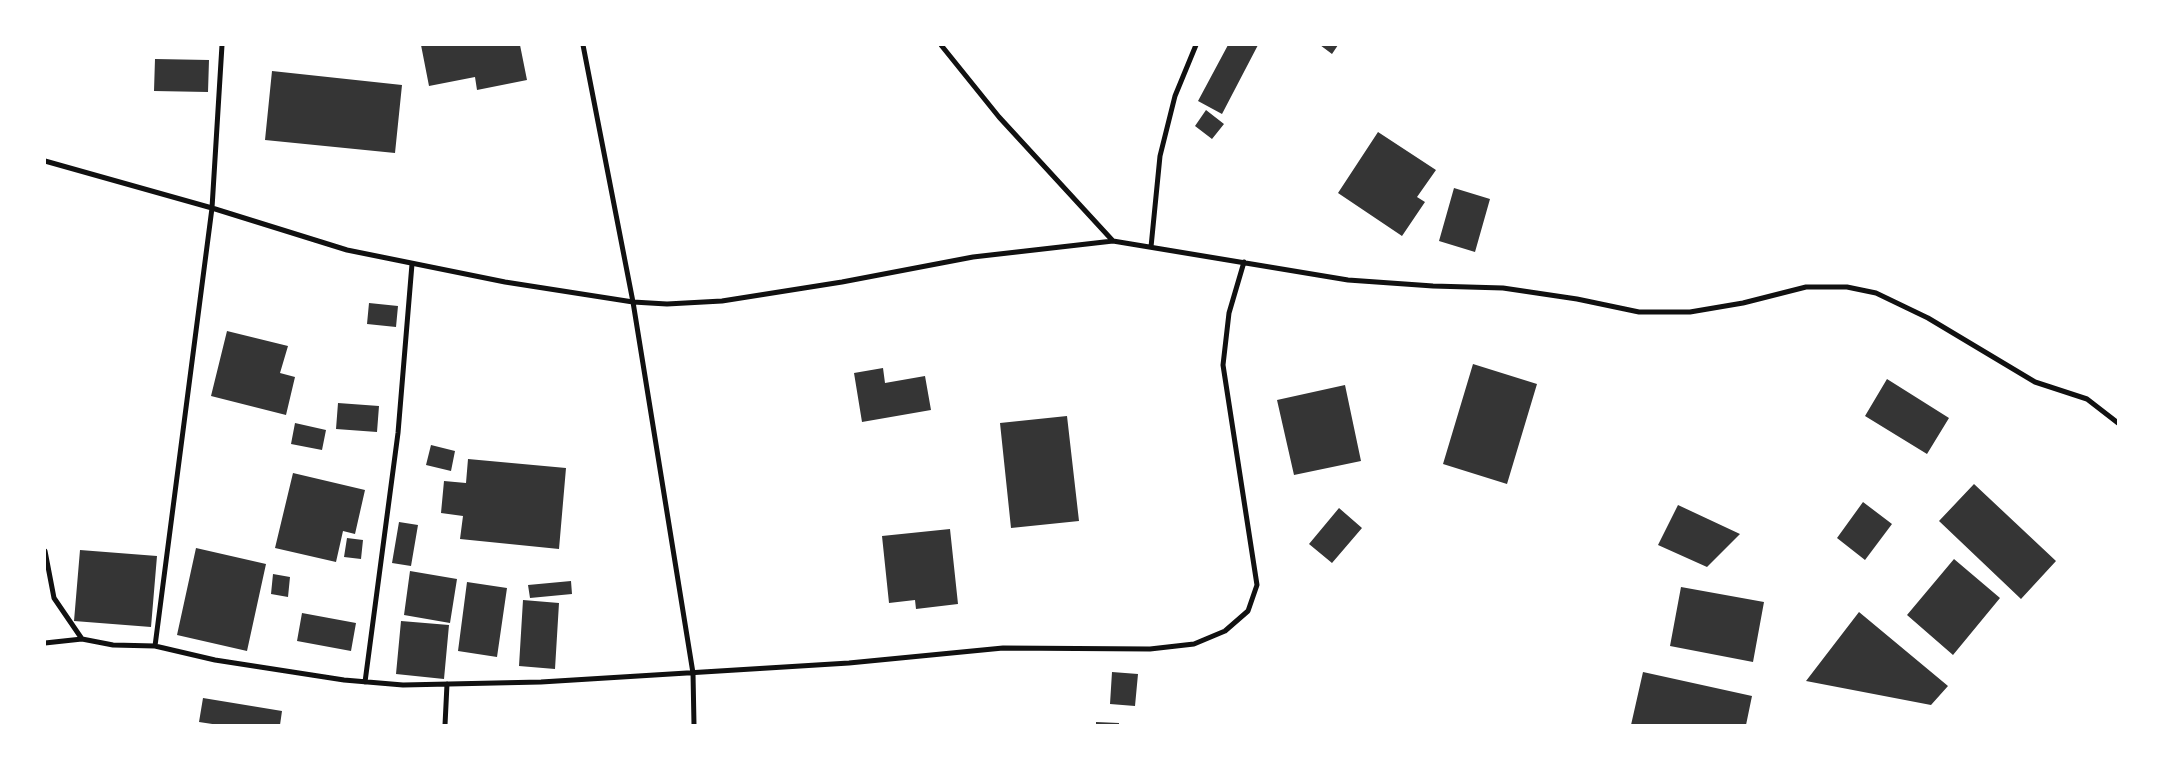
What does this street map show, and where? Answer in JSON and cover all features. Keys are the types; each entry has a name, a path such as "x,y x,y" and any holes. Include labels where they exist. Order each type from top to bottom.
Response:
{"street":[{"path":"155,646 212,208 222,45"},
{"path":"583,45 633,302 693,673 694,725"},
{"path":"941,45 999,117 1113,242"},
{"path":"1151,247 1160,156 1175,96 1196,45"},
{"path":"45,161 212,208 347,250 558,291 633,302 667,304 722,301 842,282 974,257 1113,242 1348,280 1433,286 1503,288 1577,299 1639,312 1690,312 1743,303 1806,287 1848,287 1876,293 1928,318 2035,382 2087,399 2118,423"},
{"path":"45,642 82,639 113,645 155,646 215,660 365,682 447,684 542,682 848,663 1003,648 1150,648 1194,644 1225,630 1248,611 1257,585 1223,365 1229,314 1244,262"},
{"path":"365,682 398,433 412,264"},
{"path":"45,551 54,598 82,639"},
{"path":"445,725 447,684"}],"building":[{"path":"421,45 520,45 527,80 477,90 475,77 429,86"},
{"path":"1228,45 1258,45 1222,114 1198,101"},
{"path":"1320,45 1338,45 1332,54"},
{"path":"155,59 209,60 208,92 154,91"},
{"path":"272,71 402,85 395,153 265,140"},
{"path":"1206,110 1224,124 1212,139 1195,126"},
{"path":"1378,132 1436,170 1417,197 1425,202 1402,236 1338,193"},
{"path":"1454,188 1490,199 1475,252 1439,241"},
{"path":"369,303 398,306 396,327 367,324"},
{"path":"227,331 288,346 280,373 295,377 286,415 211,396"},
{"path":"1473,364 1537,384 1507,484 1443,464"},
{"path":"883,368 885,383 925,376 931,410 862,422 854,373"},
{"path":"1887,379 1949,418 1927,454 1865,416"},
{"path":"1345,385 1361,461 1294,475 1277,400"},
{"path":"338,403 379,406 377,432 336,429"},
{"path":"1067,416 1079,521 1011,528 1000,423"},
{"path":"295,423 326,430 322,450 291,444"},
{"path":"431,445 455,451 451,471 426,465"},
{"path":"468,459 566,468 559,549 460,539 463,516 441,513 444,481 466,483"},
{"path":"293,473 365,490 355,534 343,531 336,562 275,548"},
{"path":"1974,484 2056,561 2021,599 1939,521"},
{"path":"1863,502 1892,524 1865,560 1837,538"},
{"path":"1678,505 1740,534 1707,567 1658,545"},
{"path":"1339,508 1362,528 1332,563 1309,544"},
{"path":"399,522 418,525 411,566 392,563"},
{"path":"950,529 958,604 916,609 915,600 889,603 882,536"},
{"path":"347,538 363,540 361,559 344,557"},
{"path":"196,548 266,564 247,651 177,635"},
{"path":"80,550 157,556 151,627 74,621"},
{"path":"1954,559 2000,598 1953,655 1907,615"},
{"path":"410,571 457,579 450,623 404,615"},
{"path":"273,574 290,577 288,597 271,594"},
{"path":"571,581 572,594 530,598 528,585"},
{"path":"467,582 507,588 497,657 458,651"},
{"path":"1681,587 1764,602 1753,662 1670,646"},
{"path":"523,600 559,603 555,669 519,666"},
{"path":"1859,612 1948,686 1931,705 1806,681"},
{"path":"302,613 356,623 351,651 297,641"},
{"path":"401,621 449,625 444,679 396,674"},
{"path":"1112,672 1138,674 1135,706 1110,704"},
{"path":"1643,672 1752,696 1746,725 1631,725"},
{"path":"203,698 282,711 280,725 219,725 199,722"},
{"path":"1096,722 1119,723 1119,725 1096,725"}]}
